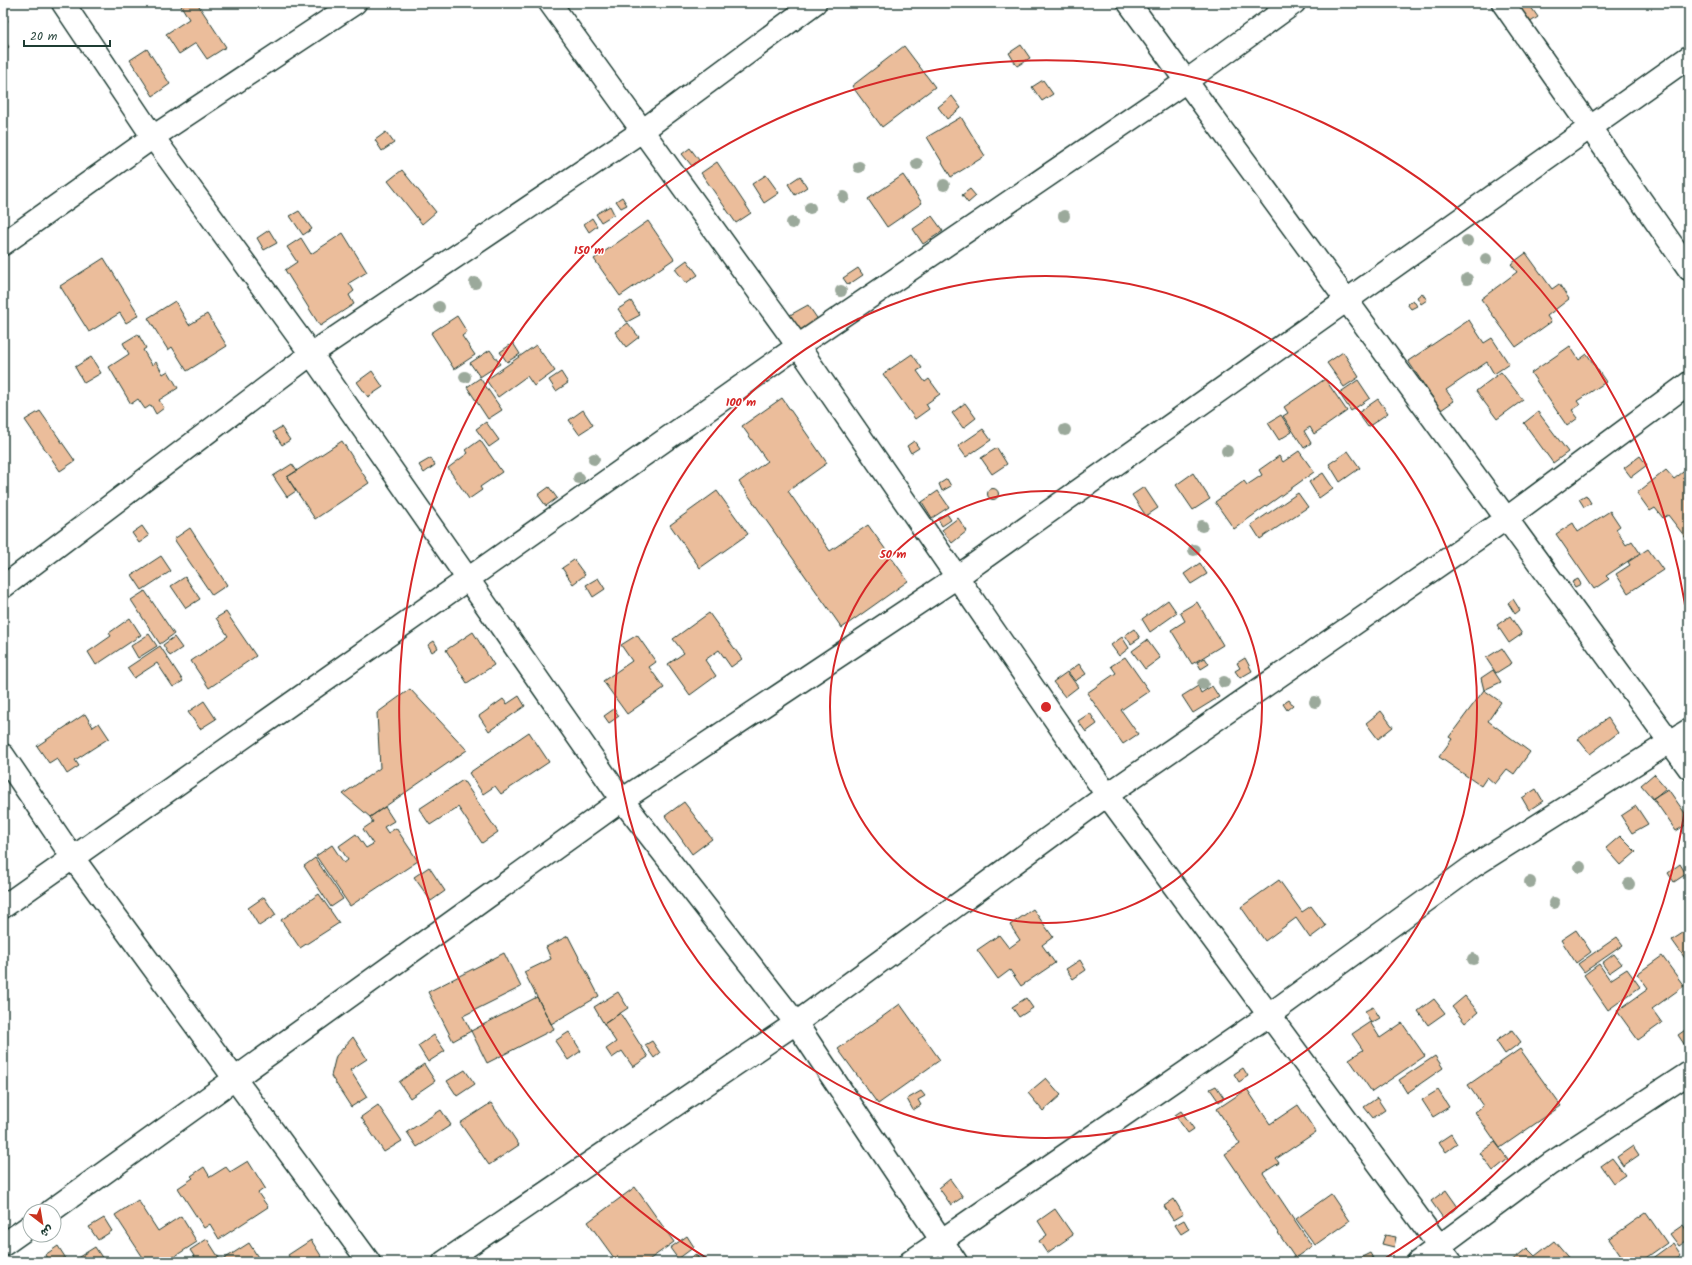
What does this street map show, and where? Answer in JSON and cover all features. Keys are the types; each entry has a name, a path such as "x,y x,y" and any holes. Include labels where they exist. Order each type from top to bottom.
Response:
{"street":[{"path":"63,3 153,137 311,354 622,800 796,1023 956,1262"},
{"path":"3,244 153,137 355,3"},
{"path":"550,3 798,346 1107,795 1446,1254"},
{"path":"3,587 311,354 642,131 815,3"},
{"path":"1129,3 1185,82 1507,518 1689,768"},
{"path":"3,907 798,346 1185,82 1294,3"},
{"path":"1503,3 1689,269"},
{"path":"62,1203 622,800 957,577 1689,57"},
{"path":"444,1262 796,1023 1107,795 1507,518 1689,383"},
{"path":"910,1262 1269,1015 1472,867 1671,743 1689,730"},
{"path":"3,755 73,858 369,1262"},
{"path":"1418,1262 1446,1254 1550,1164 1689,1074"},
{"path":"3,1246 22,1232"}],"building":[{"path":"197,3 226,47 207,59 196,43 179,54 166,34 189,19 180,4"},
{"path":"1515,3 1528,3 1538,17 1529,23"},
{"path":"3,14 8,21 3,24"},
{"path":"3,38 9,47 3,51"},
{"path":"1021,45 1030,58 1017,66 1009,53"},
{"path":"904,46 935,87 882,127 852,86"},
{"path":"147,49 170,84 153,96 130,60"},
{"path":"1043,80 1053,94 1042,101 1032,87"},
{"path":"952,96 961,108 947,119 938,107"},
{"path":"961,117 985,156 951,177 927,137"},
{"path":"386,132 394,143 382,151 375,140"},
{"path":"690,148 699,160 692,166 682,154"},
{"path":"717,162 751,213 736,223 701,173"},
{"path":"402,170 436,212 422,224 388,181"},
{"path":"766,175 779,193 764,203 752,184"},
{"path":"903,175 922,203 887,227 868,199"},
{"path":"800,176 807,187 795,195 788,184"},
{"path":"970,189 976,196 968,203 962,195"},
{"path":"622,197 627,205 621,208 616,201"},
{"path":"610,206 614,214 601,222 596,214"},
{"path":"299,211 312,229 303,235 290,216"},
{"path":"932,216 943,231 923,244 913,229"},
{"path":"592,218 597,226 589,232 584,224"},
{"path":"648,221 674,259 620,296 594,259"},
{"path":"269,230 277,243 264,250 257,238"},
{"path":"343,233 367,272 349,283 354,291 349,295 354,304 320,326 285,270 297,262 287,247 301,238 311,254"},
{"path":"1526,253 1552,289 1559,284 1569,299 1547,316 1551,322 1516,347 1481,299 1517,272 1511,264"},
{"path":"104,258 139,315 126,323 120,313 89,332 60,286"},
{"path":"687,260 698,275 686,283 675,269"},
{"path":"858,268 863,275 848,285 843,278"},
{"path":"1422,293 1427,300 1421,304 1417,297"},
{"path":"1413,300 1417,306 1411,309 1407,304"},
{"path":"175,301 189,325 207,314 227,346 187,371 172,347 168,350 148,318"},
{"path":"631,301 640,315 627,322 618,309"},
{"path":"808,305 819,321 802,332 790,315"},
{"path":"457,316 467,332 462,336 475,355 454,369 431,333"},
{"path":"1469,320 1484,343 1492,338 1509,364 1494,374 1487,362 1446,390 1454,401 1441,410 1408,361"},
{"path":"628,323 639,337 626,347 615,332"},
{"path":"138,334 146,348 143,350 152,365 156,362 163,374 168,371 178,388 159,400 164,408 156,414 151,405 145,409 138,399 131,404 109,367 129,354 123,343"},
{"path":"513,343 520,354 507,362 500,352"},
{"path":"536,345 555,371 534,386 527,376 498,397 486,380"},
{"path":"1570,346 1579,360 1587,354 1606,382 1577,401 1580,405 1572,410 1578,418 1567,426 1531,373"},
{"path":"490,350 500,364 480,377 470,363"},
{"path":"1343,352 1359,377 1344,387 1327,363"},
{"path":"912,354 922,368 917,371 925,382 929,379 940,394 926,404 929,409 915,419 883,374"},
{"path":"91,357 101,373 84,383 75,367"},
{"path":"372,371 383,387 368,397 357,382"},
{"path":"561,372 568,383 556,391 549,380"},
{"path":"1501,372 1523,400 1497,419 1476,391"},
{"path":"480,378 502,410 488,419 467,387"},
{"path":"1325,379 1347,411 1314,434 1310,427 1304,431 1311,443 1304,448 1283,416 1288,413 1284,407"},
{"path":"1358,380 1370,398 1351,411 1339,393"},
{"path":"782,398 827,463 788,491 830,551 868,525 908,581 842,628 739,482 767,461 742,426"},
{"path":"1378,399 1388,413 1368,427 1358,413"},
{"path":"965,403 976,418 963,428 952,413"},
{"path":"583,410 593,425 579,434 569,420"},
{"path":"40,411 75,461 60,471 25,420"},
{"path":"1538,412 1568,452 1553,463 1524,423"},
{"path":"1281,415 1292,432 1279,440 1268,423"},
{"path":"486,422 499,440 489,447 476,429"},
{"path":"281,427 290,440 282,445 273,432"},
{"path":"983,429 991,440 966,457 958,446"},
{"path":"480,440 502,472 480,487 482,490 469,499 448,468 468,453 466,450"},
{"path":"342,441 369,483 315,519 287,477"},
{"path":"914,441 919,448 911,453 907,446"},
{"path":"997,448 1007,464 992,474 981,458"},
{"path":"1299,451 1314,472 1234,529 1215,502 1244,481 1247,485 1262,475 1259,470 1279,456 1283,462"},
{"path":"1348,451 1360,468 1340,482 1329,464"},
{"path":"1640,456 1647,465 1631,477 1624,468"},
{"path":"431,458 435,465 424,473 419,465"},
{"path":"292,464 297,471 287,477 296,491 287,497 273,476"},
{"path":"1687,469 1689,472 1689,542 1668,515 1663,518 1655,508 1650,511 1637,493 1666,470 1674,479"},
{"path":"1193,473 1210,499 1193,510 1176,485"},
{"path":"1323,473 1333,488 1319,498 1309,482"},
{"path":"947,479 951,486 942,491 939,484"},
{"path":"549,487 557,498 546,506 538,495"},
{"path":"1144,487 1158,508 1146,516 1132,495"},
{"path":"991,489 995,489 997,490 997,498 991,499 988,496 988,492"},
{"path":"717,491 748,534 700,568 670,525"},
{"path":"938,491 949,507 932,518 922,502"},
{"path":"1298,493 1308,507 1260,539 1251,525"},
{"path":"1586,495 1591,503 1584,507 1579,499"},
{"path":"1610,511 1620,526 1616,529 1626,545 1632,541 1640,553 1606,576 1609,579 1594,589 1556,534 1573,523 1578,532"},
{"path":"947,514 951,520 942,526 938,519"},
{"path":"958,518 967,531 952,543 942,530"},
{"path":"142,526 149,536 139,543 132,533"},
{"path":"190,528 227,585 212,595 174,539"},
{"path":"1648,549 1663,570 1628,593 1616,574 1630,565 1628,562"},
{"path":"161,556 171,571 142,590 132,575"},
{"path":"574,560 585,575 573,584 562,568"},
{"path":"1200,563 1207,574 1191,584 1184,574"},
{"path":"185,577 200,599 186,608 171,586"},
{"path":"598,578 605,589 593,597 586,585"},
{"path":"1578,579 1581,584 1575,587 1572,582"},
{"path":"145,591 174,634 160,644 131,600"},
{"path":"1513,599 1520,610 1515,614 1508,603"},
{"path":"1168,600 1177,613 1150,632 1142,619"},
{"path":"1197,602 1223,645 1192,664 1171,630 1185,621 1180,612"},
{"path":"226,612 256,656 209,688 191,661 228,636 216,618"},
{"path":"709,613 742,659 731,667 719,650 705,660 716,676 690,695 668,664 684,653 673,639"},
{"path":"1510,616 1522,634 1509,643 1497,625"},
{"path":"130,618 141,635 96,665 88,652 111,636 109,633"},
{"path":"1134,629 1140,638 1131,644 1125,635"},
{"path":"473,632 494,665 467,683 446,650"},
{"path":"149,634 157,646 138,658 131,646"},
{"path":"637,635 656,662 649,667 664,688 627,714 603,681 632,661 621,645"},
{"path":"174,637 182,648 170,656 163,645"},
{"path":"1122,637 1129,648 1119,656 1111,645"},
{"path":"1147,640 1160,658 1145,669 1132,651"},
{"path":"434,641 438,648 432,652 428,645"},
{"path":"160,646 183,681 173,687 157,663 134,678 127,668"},
{"path":"1502,648 1512,663 1496,673 1486,658"},
{"path":"1125,657 1149,691 1121,710 1138,734 1123,744 1087,693 1116,673 1111,666"},
{"path":"1205,658 1209,664 1201,669 1197,662"},
{"path":"1245,658 1252,671 1240,678 1235,671 1240,668 1237,663"},
{"path":"1079,664 1086,674 1075,681 1068,672"},
{"path":"1493,670 1501,682 1484,690 1481,678"},
{"path":"1067,672 1078,687 1065,697 1053,682"},
{"path":"1198,686 1201,693 1212,686 1219,697 1193,713 1182,696"},
{"path":"410,689 467,750 370,817 343,794 380,768 377,713"},
{"path":"1484,690 1501,702 1488,721 1530,752 1514,774 1507,769 1495,784 1487,777 1481,786 1439,757 1452,739 1449,737"},
{"path":"519,696 525,706 489,731 479,716 503,699 507,704"},
{"path":"1289,700 1293,705 1287,710 1283,704"},
{"path":"204,701 216,719 200,729 188,712"},
{"path":"614,709 619,716 609,723 604,716"},
{"path":"1381,711 1393,727 1378,739 1366,723"},
{"path":"1090,713 1097,724 1086,732 1078,721"},
{"path":"85,714 93,727 99,723 109,738 75,760 79,766 67,774 57,758 49,763 37,746"},
{"path":"1608,718 1618,733 1590,754 1578,739"},
{"path":"529,732 549,762 501,794 495,786 483,794 469,773"},
{"path":"1654,774 1666,788 1653,799 1641,785"},
{"path":"463,780 498,832 482,843 458,807 430,825 419,809"},
{"path":"1536,789 1543,801 1529,810 1522,798"},
{"path":"1668,789 1689,819 1689,823 1676,831 1653,798"},
{"path":"684,802 712,839 692,854 665,816"},
{"path":"1636,806 1648,824 1632,833 1621,816"},
{"path":"385,807 394,821 384,827 388,833 396,828 418,861 350,906 316,856 332,845 344,863 348,860 339,846 356,834 366,848 373,844 363,829 373,822 370,817"},
{"path":"1620,836 1636,852 1621,865 1606,848"},
{"path":"315,858 343,899 331,907 304,866"},
{"path":"1680,864 1686,874 1674,882 1668,873"},
{"path":"429,867 445,891 431,901 414,877"},
{"path":"1279,880 1302,912 1311,906 1326,926 1310,938 1296,918 1265,941 1241,907"},
{"path":"319,894 339,923 300,948 281,920"},
{"path":"264,897 276,915 259,926 248,908"},
{"path":"1033,909 1053,937 1042,945 1055,963 1021,986 1010,970 998,979 977,950 999,935 1009,948 1020,940 1010,925"},
{"path":"1689,929 1689,964 1672,940"},
{"path":"1576,930 1591,952 1576,963 1561,940"},
{"path":"568,936 599,996 551,1024 524,972 551,959 546,947"},
{"path":"1617,937 1623,945 1584,972 1578,964"},
{"path":"504,953 521,987 463,1016 471,1031 453,1041 428,992"},
{"path":"1614,954 1622,964 1609,973 1602,963"},
{"path":"1662,956 1684,986 1652,1009 1662,1023 1638,1040 1617,1011 1648,989 1637,974"},
{"path":"1080,960 1086,970 1073,979 1066,969"},
{"path":"1599,964 1610,980 1627,969 1640,987 1608,1010 1584,975"},
{"path":"618,992 628,1008 604,1024 594,1007"},
{"path":"1465,996 1478,1012 1465,1023 1452,1007"},
{"path":"537,997 554,1029 487,1063 471,1031"},
{"path":"1026,998 1033,1008 1019,1017 1012,1007"},
{"path":"1434,999 1445,1013 1428,1025 1418,1011"},
{"path":"900,1004 940,1060 878,1104 838,1049"},
{"path":"1373,1007 1380,1018 1371,1023 1365,1011"},
{"path":"620,1013 648,1057 633,1067 622,1051 612,1058 606,1049 616,1042 604,1024"},
{"path":"1370,1022 1380,1038 1402,1023 1425,1056 1372,1092 1349,1059 1363,1050 1352,1034"},
{"path":"1688,1028 1689,1040 1684,1044 1678,1035"},
{"path":"1512,1030 1521,1042 1505,1054 1496,1041"},
{"path":"569,1032 581,1051 568,1060 555,1041"},
{"path":"434,1035 445,1051 428,1062 418,1046"},
{"path":"353,1037 367,1059 350,1070 367,1097 351,1107 331,1076 336,1056"},
{"path":"652,1041 660,1053 654,1058 645,1045"},
{"path":"1520,1049 1561,1106 1500,1148 1475,1112 1483,1106 1468,1085"},
{"path":"1435,1056 1443,1068 1407,1093 1399,1080"},
{"path":"424,1064 435,1081 410,1098 399,1082"},
{"path":"1243,1068 1248,1076 1239,1082 1234,1074"},
{"path":"465,1070 475,1084 457,1096 447,1081"},
{"path":"1046,1078 1061,1095 1043,1111 1028,1093"},
{"path":"1216,1086 1224,1098 1219,1102 1210,1089"},
{"path":"1247,1089 1270,1124 1298,1105 1316,1132 1276,1159 1279,1163 1263,1173 1312,1246 1295,1258 1225,1154 1240,1144 1217,1109"},
{"path":"1438,1090 1449,1107 1433,1117 1422,1100"},
{"path":"921,1091 925,1096 918,1100 921,1105 913,1110 907,1099"},
{"path":"1377,1098 1385,1110 1373,1118 1364,1107"},
{"path":"491,1103 519,1145 489,1165 460,1123"},
{"path":"378,1105 402,1141 384,1152 361,1117"},
{"path":"441,1110 451,1125 417,1147 407,1132"},
{"path":"1181,1111 1194,1129 1188,1133 1175,1115"},
{"path":"1451,1134 1457,1144 1446,1152 1439,1142"},
{"path":"1495,1142 1508,1159 1493,1171 1480,1153"},
{"path":"1633,1146 1639,1155 1623,1166 1617,1157"},
{"path":"1612,1158 1625,1175 1613,1183 1601,1166"},
{"path":"248,1161 265,1188 258,1193 268,1207 219,1239 210,1224 204,1228 178,1188 193,1178 191,1176 204,1167 210,1177 226,1167 230,1172"},
{"path":"950,1179 963,1197 951,1205 939,1188"},
{"path":"635,1187 674,1242 646,1262 617,1262 588,1222"},
{"path":"1446,1190 1458,1207 1443,1218 1431,1201"},
{"path":"1331,1194 1349,1221 1315,1245 1296,1219"},
{"path":"1174,1199 1183,1214 1173,1220 1164,1206"},
{"path":"138,1200 158,1231 181,1216 197,1242 166,1262 146,1262 115,1215"},
{"path":"1055,1209 1073,1235 1047,1253 1039,1241 1047,1235 1038,1221"},
{"path":"1646,1213 1667,1243 1640,1262 1625,1262 1609,1239"},
{"path":"104,1218 112,1231 98,1240 89,1227"},
{"path":"1184,1220 1189,1229 1181,1234 1175,1225"},
{"path":"1683,1225 1689,1234 1689,1239 1679,1246 1670,1234"},
{"path":"1385,1235 1396,1237 1394,1247 1382,1244"},
{"path":"687,1236 694,1247 678,1259 670,1248"},
{"path":"207,1239 221,1261 220,1262 198,1262 190,1250"},
{"path":"311,1240 325,1262 292,1262 288,1255"},
{"path":"1554,1241 1572,1262 1510,1262 1527,1248 1535,1256"},
{"path":"249,1243 261,1262 226,1262 224,1259"},
{"path":"1673,1243 1681,1255 1671,1262 1647,1262"},
{"path":"58,1246 65,1257 59,1262 49,1262 45,1255"},
{"path":"95,1247 105,1262 71,1262"},
{"path":"1370,1253 1374,1260 1360,1262 1358,1259"},
{"path":"696,1254 700,1261 699,1262 683,1262"}]}
